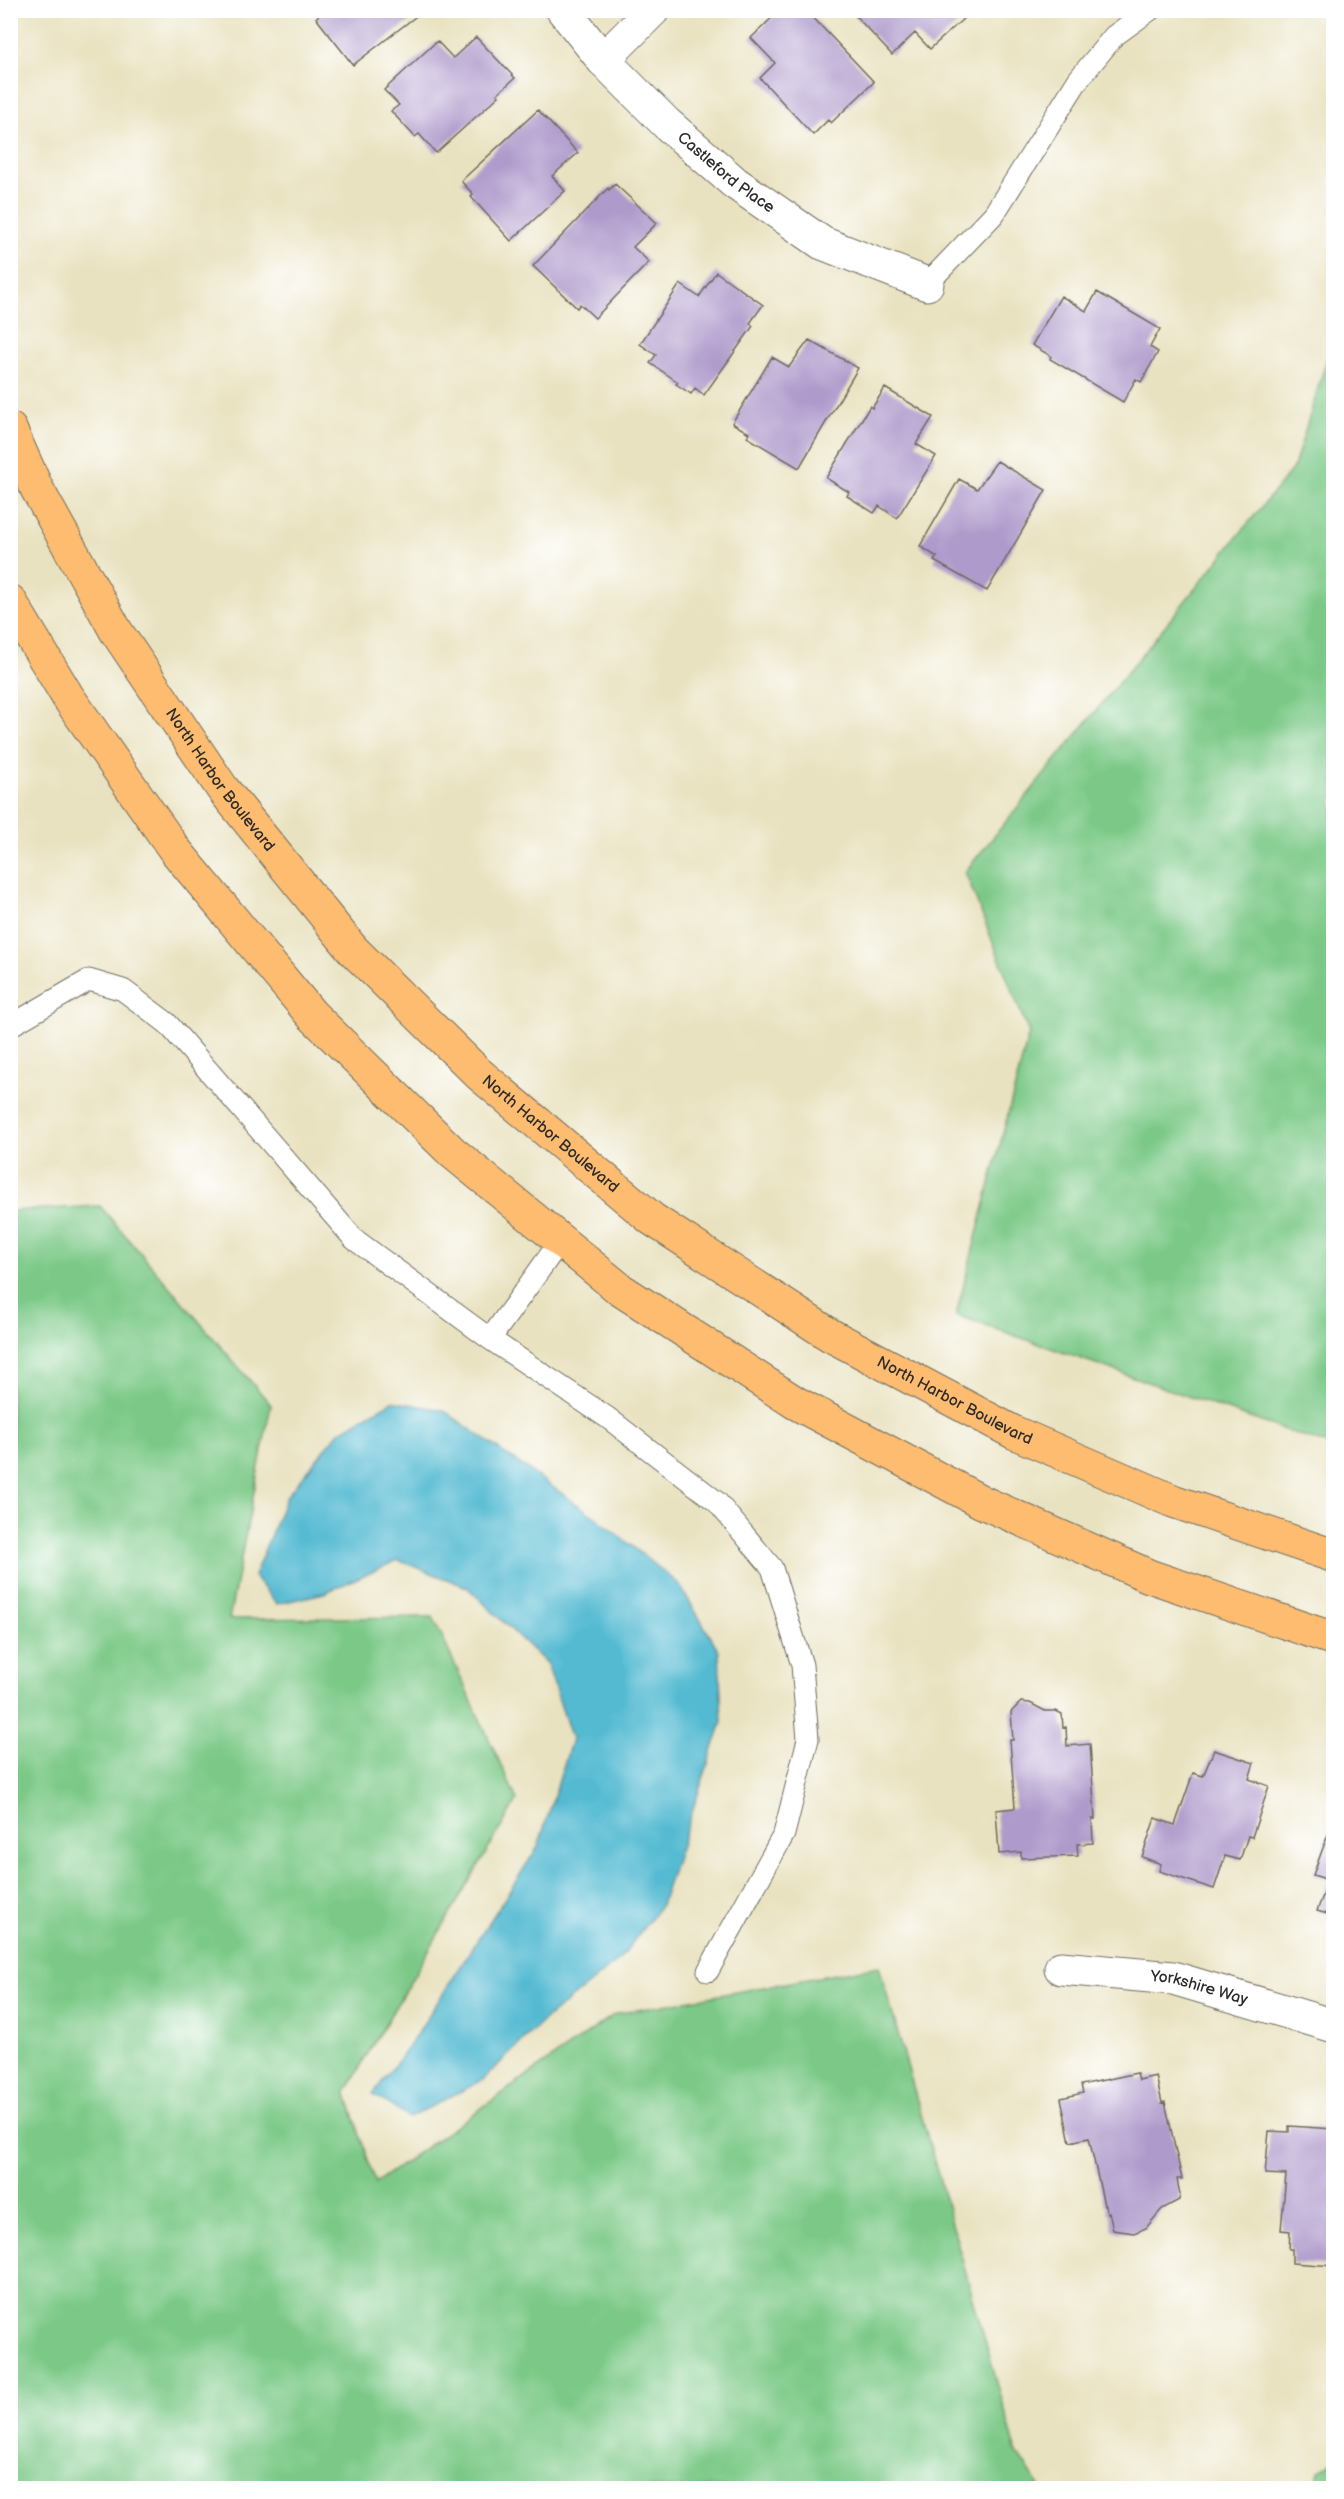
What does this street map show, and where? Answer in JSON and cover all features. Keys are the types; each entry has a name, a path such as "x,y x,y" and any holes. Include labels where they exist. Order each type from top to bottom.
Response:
{"main road":[{"name":"North Harbor Boulevard","path":"10,429 37,489 116,631 222,788 353,950 479,1074 651,1219 830,1335 1013,1432 1173,1501 1334,1556"},
{"path":"10,602 68,697 175,850 311,1014 452,1152 621,1290 796,1403 982,1502 1149,1576 1334,1640"}],"street":[{"name":"Castleford Place","path":"563,10 603,60 666,123 744,190 822,243 927,284"},
{"path":"603,60 653,10"},
{"name":"Yorkshire Way","path":"1061,1968 1173,1978 1334,2026"}],"lane":[{"path":"927,284 993,214 1078,80 1114,36 1150,10"},
{"path":"10,1026 89,980 123,990 167,1023 354,1239 490,1339 609,1418 717,1502 772,1568 802,1665 808,1739 784,1834 708,1971"},
{"path":"490,1339 561,1240"}],"path":[{"path":"1326,2488 1334,2478"}],"green space":[{"path":"1333,339 1333,1447 956,1315 1029,1033 965,872 1294,467"},
{"path":"100,1206 271,1405 229,1619 433,1617 517,1800 346,2091 375,2183 615,2014 879,1966 1017,2453 1041,2488 11,2488 11,1211"},
{"path":"1333,2461 1333,2488 1315,2488 1319,2471"}],"water":[{"path":"392,1401 443,1410 598,1519 679,1584 719,1651 722,1722 661,1905 619,1960 544,2020 483,2080 409,2118 373,2094 413,2040 538,1847 572,1739 547,1664 467,1587 398,1560 324,1593 277,1604 254,1576 286,1497 339,1432"}],"building":[{"path":"315,10 424,10 353,65 316,18 319,15"},
{"path":"780,10 806,10 874,82 831,123 828,120 813,135 760,78 775,63 751,38"},
{"path":"850,10 955,10 963,19 930,49 915,33 892,55"},
{"path":"476,37 515,78 497,94 499,96 436,153 419,134 415,137 391,111 399,105 384,90 437,41 453,58"},
{"path":"538,110 578,153 552,176 565,191 511,241 471,197 473,194 461,181"},
{"path":"615,184 657,223 633,247 649,262 595,318 580,304 577,308 533,266 608,188 609,190"},
{"path":"716,272 763,305 750,323 753,326 704,395 695,388 691,394 650,363 656,355 640,344 680,284 699,297"},
{"path":"1097,292 1160,329 1150,347 1158,352 1141,382 1136,379 1123,402 1050,359 1051,356 1032,345 1061,296 1086,311"},
{"path":"809,340 858,368 799,468 747,437 749,433 732,423 772,357 789,367"},
{"path":"885,388 933,417 916,444 936,456 897,518 879,506 874,513 847,496 849,492 826,478 870,406 872,408"},
{"path":"997,461 1046,490 987,591 934,561 937,557 920,546 959,479 977,489"},
{"path":"1021,1702 1030,1703 1045,1711 1056,1711 1062,1714 1063,1728 1066,1727 1067,1746 1090,1744 1095,1819 1092,1819 1093,1843 1077,1844 1078,1856 1021,1858 1021,1852 999,1854 996,1810 1015,1808 1010,1740 1013,1740 1011,1712"},
{"path":"1214,1750 1254,1763 1249,1779 1269,1786 1252,1837 1248,1836 1240,1860 1225,1856 1214,1889 1159,1871 1161,1864 1142,1857 1155,1818 1175,1825 1193,1773 1203,1776"},
{"path":"1333,1821 1334,1916 1317,1911 1329,1880 1313,1875"},
{"path":"1137,2073 1139,2080 1156,2076 1162,2103 1165,2102 1182,2179 1177,2179 1179,2200 1162,2209 1146,2228 1134,2233 1113,2230 1109,2212 1107,2213 1106,2205 1104,2205 1089,2138 1070,2142 1061,2098 1083,2093 1081,2085"},
{"path":"1289,2126 1334,2129 1334,2266 1292,2263 1292,2249 1289,2249 1290,2231 1281,2230 1286,2175 1265,2174 1269,2131 1289,2132"}]}
